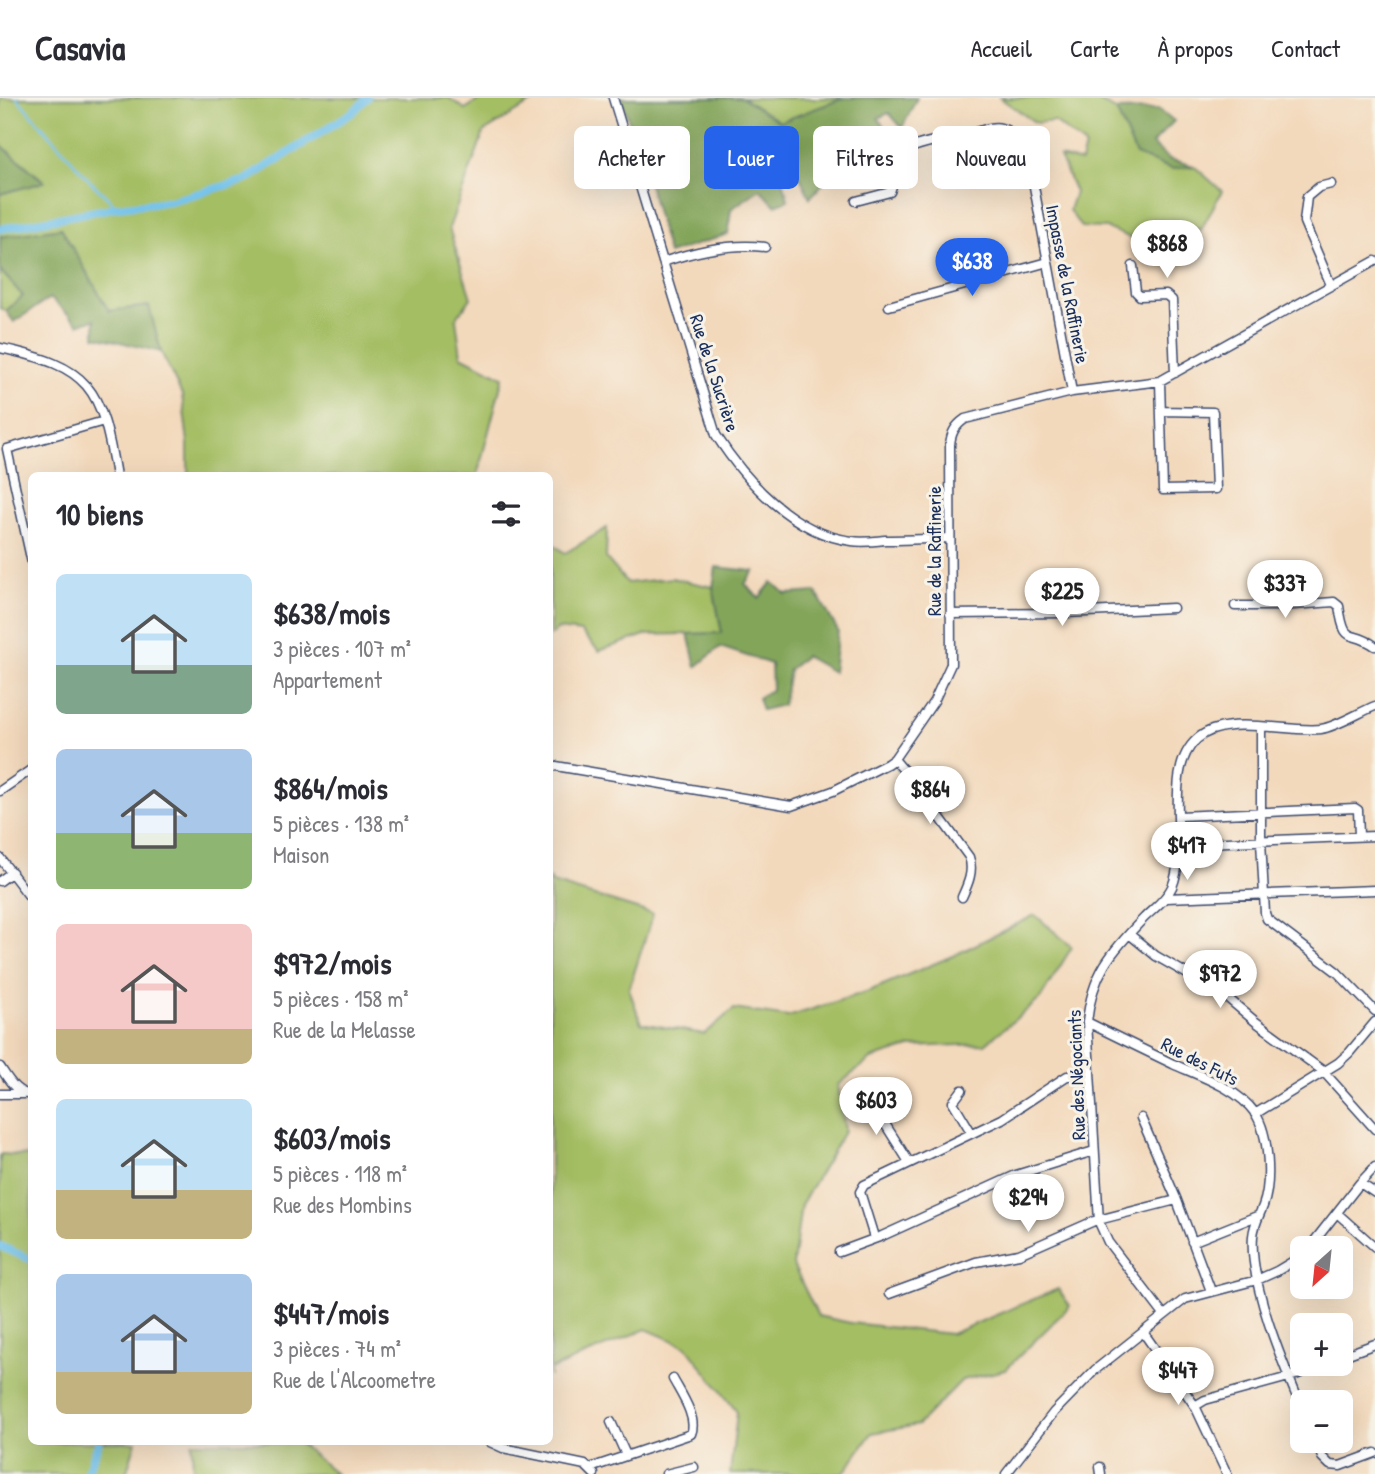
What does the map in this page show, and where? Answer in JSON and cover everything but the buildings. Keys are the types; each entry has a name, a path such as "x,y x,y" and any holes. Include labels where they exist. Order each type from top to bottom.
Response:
{"street":[{"name":"Rue de la Sucrière","path":"613,98 716,435 733,463 802,523 830,536 853,542 949,538"},
{"name":"Impasse de la Raffinerie","path":"856,201 890,192 892,186 887,163 896,155 927,143 989,128 1003,128 1018,138 1027,157 1072,392"},
{"path":"1331,184 1319,187 1307,197 1304,222 1331,285"},
{"path":"663,262 734,246 765,247"},
{"name":"Rue de la Raffinerie","path":"553,766 791,806 881,769 894,759 934,701 951,664 950,440 959,423 965,419 1072,392 1160,381 1375,261"},
{"path":"888,306 1048,262"},
{"path":"1133,266 1136,292 1140,296 1166,295 1172,300 1175,373"},
{"path":"0,348 59,364 93,392 104,421 115,472"},
{"path":"1160,381 1163,490 1216,489 1213,412 1161,411"},
{"path":"28,544 7,449 104,421"},
{"path":"1235,606 1334,602 1339,606 1342,626 1346,633 1375,646"},
{"path":"950,614 1173,608"},
{"name":"Rue des Négociants","path":"1164,1315 1108,1242 1098,1220 1087,1022 1090,994 1104,964 1129,934 1166,898 1172,886 1178,866 1180,844 1178,779 1184,755 1197,738 1218,728 1323,729 1375,706"},
{"path":"1261,727 1261,841 1265,913 1272,924 1337,972 1375,1011"},
{"path":"894,759 918,786 969,857 972,864 971,874 962,897"},
{"path":"0,791 28,772"},
{"path":"1179,816 1355,808 1358,810 1359,836"},
{"path":"1180,844 1375,836"},
{"path":"0,858 28,894"},
{"path":"0,881 12,872"},
{"path":"1166,898 1375,890"},
{"path":"1129,934 1156,956 1224,995 1323,1071 1375,1129"},
{"name":"Rue des Futs","path":"1087,1022 1219,1085 1243,1101 1255,1114"},
{"path":"1294,1390 1252,1255 1253,1233 1265,1198 1268,1160 1265,1139 1255,1114 1349,1053 1375,1022"},
{"path":"0,1067 14,1088 27,1095"},
{"path":"874,1237 860,1192 862,1188 909,1162 1013,1113 1067,1076 1090,1076"},
{"path":"962,1090 953,1102 971,1132"},
{"path":"0,1094 27,1095"},
{"path":"868,1097 909,1162"},
{"path":"1141,1118 1211,1291"},
{"path":"839,1252 1016,1175 1094,1151"},
{"path":"1320,1236 1375,1167"},
{"path":"1360,1183 1375,1193"},
{"path":"889,1294 976,1262 1019,1254 1098,1220 1176,1199"},
{"path":"1338,1214 1375,1247"},
{"path":"1192,1242 1257,1216"},
{"path":"1006,1474 1054,1412 1096,1370 1185,1299 1258,1280 1290,1263"},
{"path":"1143,1332 1195,1406 1227,1474"},
{"path":"1353,1352 1375,1344"},
{"path":"1195,1406 1205,1400 1288,1376"},
{"path":"496,1445 569,1461 592,1471 626,1455 691,1434 693,1425 686,1403 673,1379"},
{"path":"611,1422 626,1455"},
{"path":"1320,1453 1330,1465 1340,1466 1375,1453"},
{"path":"666,1474 694,1467"}],"green space":[{"path":"0,98 449,98 465,109 482,98 539,98 484,132 449,228 471,298 456,319 461,356 503,377 478,472 188,472 188,443 182,395 161,352 149,306 109,311 61,228 0,237 0,194 44,181 0,144"},
{"path":"621,98 742,98 780,122 844,98 917,98 903,126 889,113 878,118 884,126 813,126 813,189 818,189 810,198 799,175 799,126 704,126 704,189 760,189 731,209 728,234 668,254 650,189 690,189 690,126 631,126"},
{"path":"742,98 844,98 780,122"},
{"path":"1000,98 1091,98 1116,110 1136,155 1172,169 1194,166 1222,191 1201,230 1160,222 1149,245 1106,228 1081,227 1069,210 1075,192 1060,157 1081,162 1085,146 1054,121 1036,123"},
{"path":"1159,109 1174,121 1152,144 1169,159 1194,166 1172,169 1136,155 1116,110"},
{"path":"0,144 44,182 0,194"},
{"path":"760,189 785,189 788,200 775,205"},
{"path":"61,228 109,311 149,306 161,352 95,336 95,319 79,324 50,298 14,322 6,311 23,296 0,270 0,237"},
{"path":"0,270 23,296 6,311 0,308"},
{"path":"607,528 606,558 627,583 672,578 713,587 722,633 645,635 599,651 581,632 558,629 553,633 553,544 565,553"},
{"path":"716,567 754,571 745,584 759,598 772,582 786,594 816,592 838,631 833,672 805,656 789,670 783,705 762,710 758,698 772,689 771,664 720,647 696,667 688,634 722,633 713,587"},
{"path":"553,883 653,914 629,989 641,1023 704,1034 734,1009 788,1017 869,991 955,955 1035,915 1072,947 1040,999 985,1044 910,1047 871,1059 838,1085 845,1130 801,1205 793,1265 818,1316 851,1323 951,1334 1058,1289 1070,1306 1005,1370 962,1380 918,1425 872,1433 843,1474 730,1474 737,1412 686,1346 646,1329 553,1369"},
{"path":"0,1156 28,1156 28,1445 135,1445 126,1474 0,1474"},
{"path":"192,1445 302,1445 336,1474 193,1474"}],"waterway":[{"path":"17,98 90,181 117,207"},
{"path":"0,229 117,207 170,201 246,180 353,112 367,98"},
{"path":"0,1246 28,1258"},
{"path":"86,1474 98,1445"}]}
